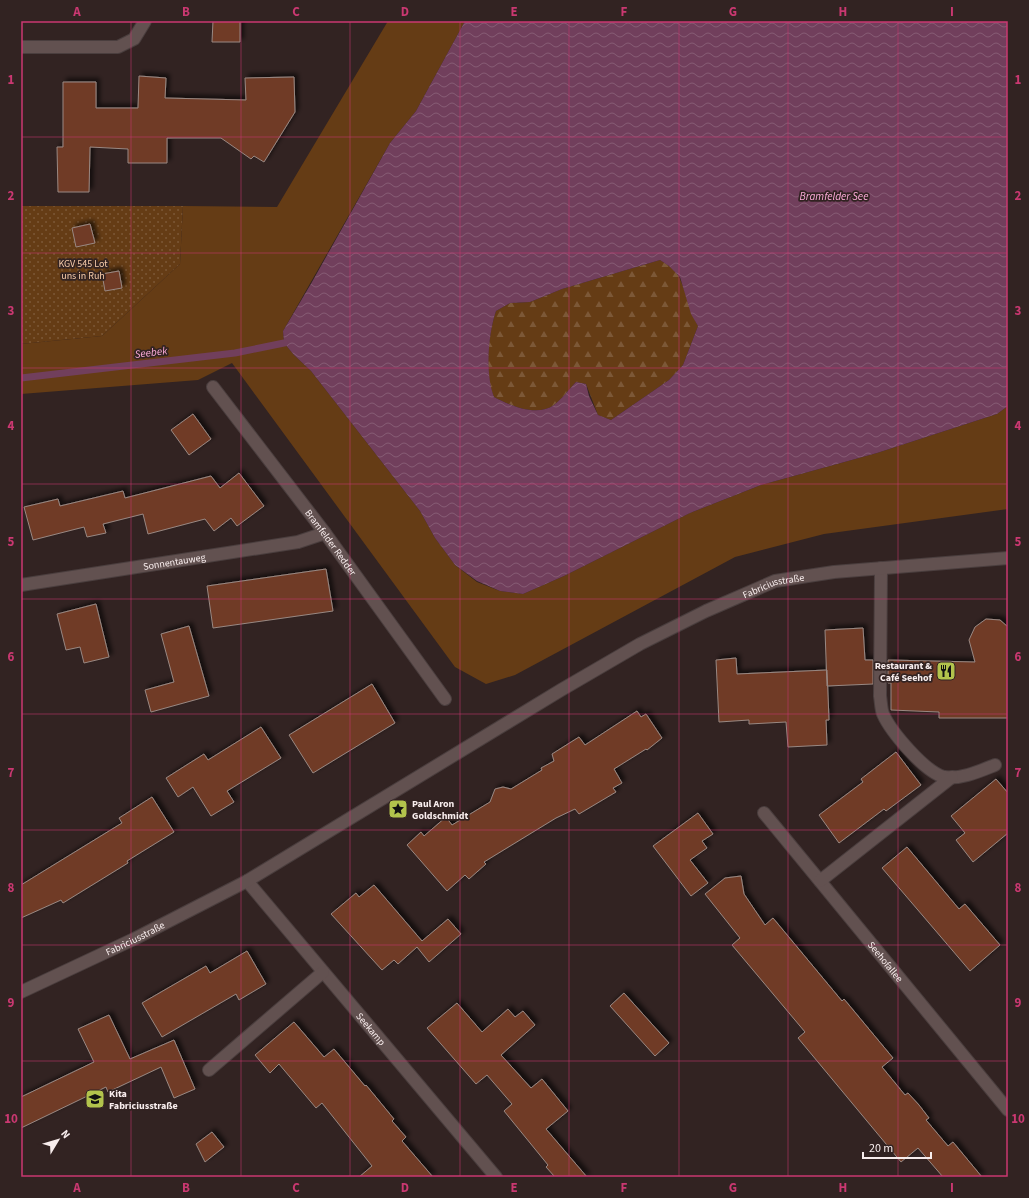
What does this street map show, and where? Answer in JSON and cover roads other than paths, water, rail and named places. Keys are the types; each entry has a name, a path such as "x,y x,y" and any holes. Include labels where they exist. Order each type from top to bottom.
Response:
{"street":[{"path":"21,47 118,47 134,39 145,21"},
{"name":"Bramfelder Redder","path":"213,387 325,533 445,699"},
{"name":"Sonnentauweg","path":"21,585 298,542 325,533"},
{"name":"Fabriciusstraße","path":"21,992 134,939 247,881 561,690 640,644 706,611 775,581 834,572 1008,558"},
{"path":"881,568 880,696 883,714 895,732 928,769 943,776 952,777 995,765"},
{"path":"820,881 952,777"},
{"name":"Seehofallee","path":"764,812 1008,1110"},
{"name":"Seekamp","path":"247,881 496,1177"},
{"path":"209,1070 323,972"}],"water":[{"name":"Bramfelder See","path":"465,21 1008,21 1008,406 997,414 877,453 761,485 690,513 564,576 523,594 500,591 477,581 455,565 435,538 420,511 311,371 284,343 283,331 390,143 416,111","holes":["660,260 669,266 680,277 691,314 698,326 683,365 669,380 611,420 598,415 589,396 586,384 576,382 554,405 540,410 516,407 494,397 489,377 489,343 496,311 510,303 530,302 562,289"]}],"waterway":[{"name":"Seebek","path":"21,378 235,353 284,343"}],"place":[{"name":"Restaurant & Café Seehof","path":"946,671"},
{"name":"Paul Aron Goldschmidt","path":"398,809"},
{"name":"Kita Fabriciusstraße","path":"95,1099"}],"park label":[{"name":"KGV 545 Lot uns in Ruh","path":"83,268"}]}
